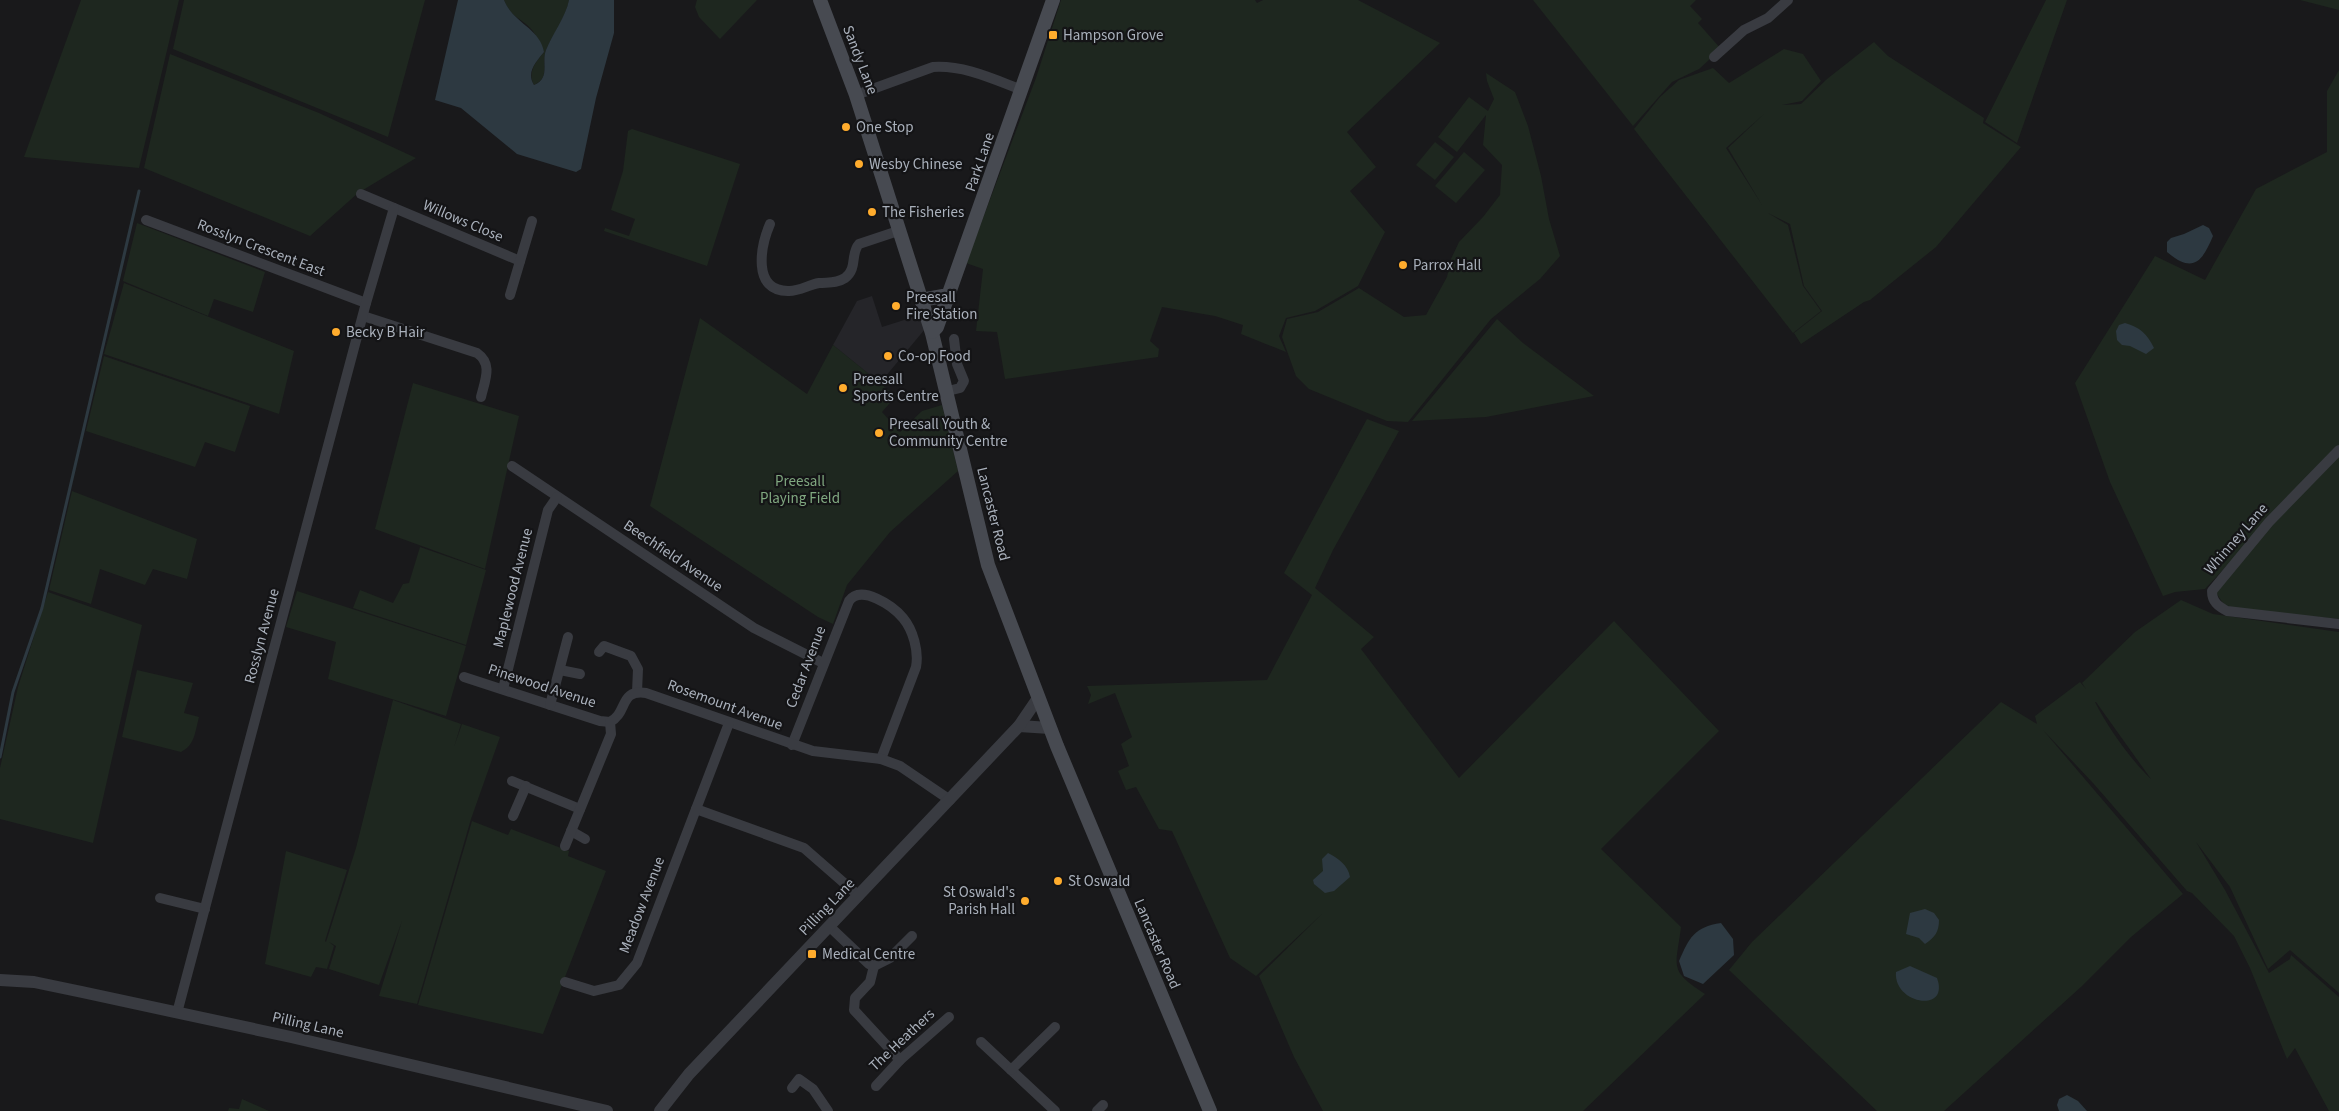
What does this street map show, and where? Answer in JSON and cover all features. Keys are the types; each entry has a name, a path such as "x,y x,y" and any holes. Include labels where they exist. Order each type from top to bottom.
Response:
{"main road":[{"name":"Sandy Lane","path":"820,0 856,95 898,231 932,332"},
{"name":"Park Lane","path":"932,332 937,326 1053,0"},
{"path":"921,300 947,297"},
{"name":"Lancaster Road","path":"932,332 948,391 982,546 1050,728 1210,1111"}],"street":[{"path":"1714,57 1744,30 1768,18 1788,0"},
{"path":"856,95 933,67 945,66 971,71 1022,90"},
{"name":"Willows Close","path":"361,194 520,261"},
{"name":"Rosslyn Avenue","path":"177,1013 366,303 394,208"},
{"name":"Rosslyn Crescent East","path":"146,220 366,303"},
{"path":"510,295 532,221"},
{"path":"770,224 762,244 761,265 768,282 782,291 799,290 841,279 852,269 855,260 855,250 859,244 898,231"},
{"path":"363,316 477,353 483,357 488,368 481,397"},
{"path":"948,391 964,385 963,376 956,360 954,339"},
{"name":"Whinney Lane","path":"2339,450 2269,522 2212,591 2216,605 2227,610 2339,624"},
{"name":"Beechfield Avenue","path":"512,466 754,628 823,662"},
{"name":"Maplewood Avenue","path":"503,689 548,510 557,497"},
{"name":"Cedar Avenue","path":"792,745 823,662 849,601 856,594 862,593 869,595 896,612 907,624 918,651 916,666 881,759"},
{"path":"550,705 568,637"},
{"path":"565,846 611,734 610,722 619,715 630,695 637,692 638,669 631,656 604,646 599,652"},
{"path":"560,670 580,674"},
{"name":"Pinewood Avenue","path":"464,677 600,721 610,722"},
{"name":"Rosemount Avenue","path":"637,692 646,693 813,751 881,759 907,769 950,800"},
{"name":"Pilling Lane","path":"660,1111 689,1074 950,800 1040,702"},
{"name":"Meadow Avenue","path":"565,982 594,991 619,985 637,963 729,723"},
{"path":"1019,726 1050,728"},
{"path":"512,781 580,809"},
{"path":"513,816 526,786"},
{"path":"696,809 804,848 859,896"},
{"path":"571,831 585,839"},
{"path":"160,898 205,909"},
{"path":"830,926 868,964 874,966 890,958 912,936"},
{"path":"874,966 870,982 855,998 854,1010 900,1060"},
{"name":"Pilling Lane","path":"0,980 34,982 607,1111"},
{"name":"The Heathers","path":"876,1086 900,1060 949,1017"},
{"path":"1011,1070 1055,1027"},
{"path":"981,1042 1055,1111"},
{"path":"792,1088 799,1074 828,1111"}],"shaded area":[{"path":"458,0 504,0 513,14 532,31 542,44 544,52 535,63 532,71 531,76 534,85 539,82 544,74 546,50 569,0 614,0 614,33 596,98 581,169 576,172 517,154 461,108 435,100"},
{"path":"2203,225 2209,228 2213,236 2205,253 2196,262 2184,262 2167,252 2167,242 2171,238"},
{"path":"872,296 882,327 920,315 925,329 880,383 833,345 857,301"},
{"path":"2125,323 2142,332 2154,348 2146,354 2130,346 2122,345 2117,340 2116,331 2119,325"},
{"path":"1328,853 1342,862 1350,877 1334,891 1325,893 1314,884 1313,880 1323,871 1322,859"},
{"path":"1925,909 1934,913 1939,920 1936,934 1925,944 1919,938 1906,934 1910,913"},
{"path":"1721,923 1733,939 1734,955 1703,984 1684,976 1679,961 1690,940 1704,927"},
{"path":"1910,966 1937,978 1939,989 1936,997 1920,1001 1903,992 1897,983 1896,972"},
{"path":"2067,1095 2078,1101 2087,1111 2059,1111 2057,1105 2059,1099"}],"green space":[{"path":"81,0 179,0 139,168 24,157"},
{"path":"184,0 425,0 388,137 173,49"},
{"path":"504,0 569,0 562,19 546,50 544,74 539,82 534,85 531,76 532,71 535,63 544,52 532,30 513,15"},
{"path":"697,0 757,0 720,39 699,17 695,7"},
{"path":"1061,0 1255,0 1257,3 1263,0 1358,0 1440,43 1347,132 1376,167 1350,191 1385,232 1358,286 1315,311 1286,318 1279,336 1286,352 1241,334 1243,325 1215,316 1162,307 1150,341 1159,349 1158,357 1005,379 997,332 976,331 983,269 966,263 1036,78"},
{"path":"1533,0 1696,0 1690,6 1702,19 1698,23 1721,49 1699,69 1672,82 1633,126"},
{"path":"2046,0 2067,0 2017,143 1985,122"},
{"path":"2300,0 2339,0 2339,10"},
{"path":"1874,42 1888,56 1984,118 1983,123 2021,147 1936,247 1870,300 1864,302 1801,344 1794,333 1822,311 1804,286 1790,224 1768,213 1788,225 1803,286 1821,311 1793,333 1634,129 1660,97 1679,80 1713,68 1729,83 1784,49 1803,54 1821,81 1802,101 1782,105 1801,104 1827,79","holes":["1764,114 1728,148 1762,205 1726,148"]},
{"path":"170,54 319,113 416,158 358,193 310,236 144,168"},
{"path":"2339,70 2339,447 2205,589 2175,592 2163,596 2110,482 2075,383 2155,256 2205,280 2256,189 2327,152 2327,91"},
{"path":"1486,73 1515,92 1528,126 1541,176 1549,219 1560,256 1540,279 1491,319 1408,422 1387,421 1309,389 1296,376 1282,337 1287,319 1318,312 1359,288 1404,317 1426,315 1447,277 1451,259 1459,242 1483,217 1500,195 1502,165 1483,145 1486,115 1457,152 1438,137 1469,97 1488,111 1494,99"},
{"path":"632,129 740,164 707,266 604,231 605,228 629,236 635,219 611,210 623,171 628,131"},
{"path":"1435,142 1454,157 1435,180 1416,165"},
{"path":"1464,152 1485,170 1456,203 1435,186"},
{"path":"137,223 265,272 253,312 214,299 208,316 123,281"},
{"path":"124,283 294,351 279,414 104,354"},
{"name":"Preesall Playing Field","path":"700,318 807,394 833,345 896,396 882,412 900,432 922,411 942,405 958,471 890,532 847,585 833,624 818,617 650,506"},
{"path":"1497,319 1523,343 1594,396 1486,417 1412,421"},
{"path":"104,356 250,406 235,452 205,442 195,467 86,431"},
{"path":"413,383 519,416 485,569 375,529"},
{"path":"1367,419 1399,431 1333,550 1315,588 1374,637 1361,649 1459,778 1614,621 1719,731 1601,849 1681,927 1677,951 1677,967 1685,979 1705,994 1583,1111 1323,1111 1294,1057 1259,976 1323,913 1256,976 1230,958 1172,831 1159,829 1136,787 1126,790 1118,771 1129,766 1121,744 1132,737 1115,693 1088,704 1091,695 1087,686 1267,680 1312,595 1284,573"},
{"path":"2339,453 2339,619 2262,613 2233,608 2224,604 2215,592 2223,575"},
{"path":"72,491 197,539 187,579 153,569 145,585 100,569 91,604 49,590"},
{"path":"420,547 486,570 466,645 353,608 360,590 393,603 403,584 409,583"},
{"path":"297,591 466,646 446,716 328,679 336,642 286,627"},
{"path":"48,592 142,625 93,843 0,819 0,768 18,687"},
{"path":"2181,600 2213,614 2339,632 2339,993 2290,950 2268,969 2230,887 2196,842 2225,890 2269,973 2290,959 2291,955 2339,997 2339,1111 2329,1111 2295,1048 2287,1059 2250,968 2234,936 2192,893 2187,891 2093,783 2043,730 2183,894 2131,937 2082,986 1944,1111 1877,1111 1729,970 1752,942 2001,702 2037,724 2035,716 2080,682 2086,689 2082,683 2135,632","holes":["2096,702 2151,779 2120,743"]},
{"path":"137,670 193,683 184,713 199,717 192,742 181,752 122,737"},
{"path":"393,700 461,724 454,747 462,724 500,737 471,819 417,1004 379,996 402,921 379,985 329,969 336,946 329,942 334,946 327,969 316,967 311,977 265,964 286,851 347,870 326,942 356,848"},
{"path":"472,821 508,835 511,829 569,851 568,856 606,871 543,1034 418,1005"},
{"path":"242,1099 269,1111 228,1111 229,1108 239,1109"}],"waterway":[{"path":"0,757 13,692 42,608 139,191"}],"place":[{"name":"Hampson Grove","path":"1053,35"},
{"name":"One Stop","path":"846,127"},
{"name":"Wesby Chinese","path":"859,164"},
{"name":"The Fisheries","path":"872,212"},
{"name":"Parrox Hall","path":"1403,265"},
{"name":"Preesall Fire Station","path":"896,306"},
{"name":"Becky B Hair","path":"336,332"},
{"name":"Co-op Food","path":"888,356"},
{"name":"Preesall Sports Centre","path":"843,388"},
{"name":"Preesall Youth & Community Centre","path":"879,433"},
{"name":"St Oswald","path":"1058,881"},
{"name":"St Oswald's Parish Hall","path":"1025,901"},
{"name":"Medical Centre","path":"812,954"}]}
